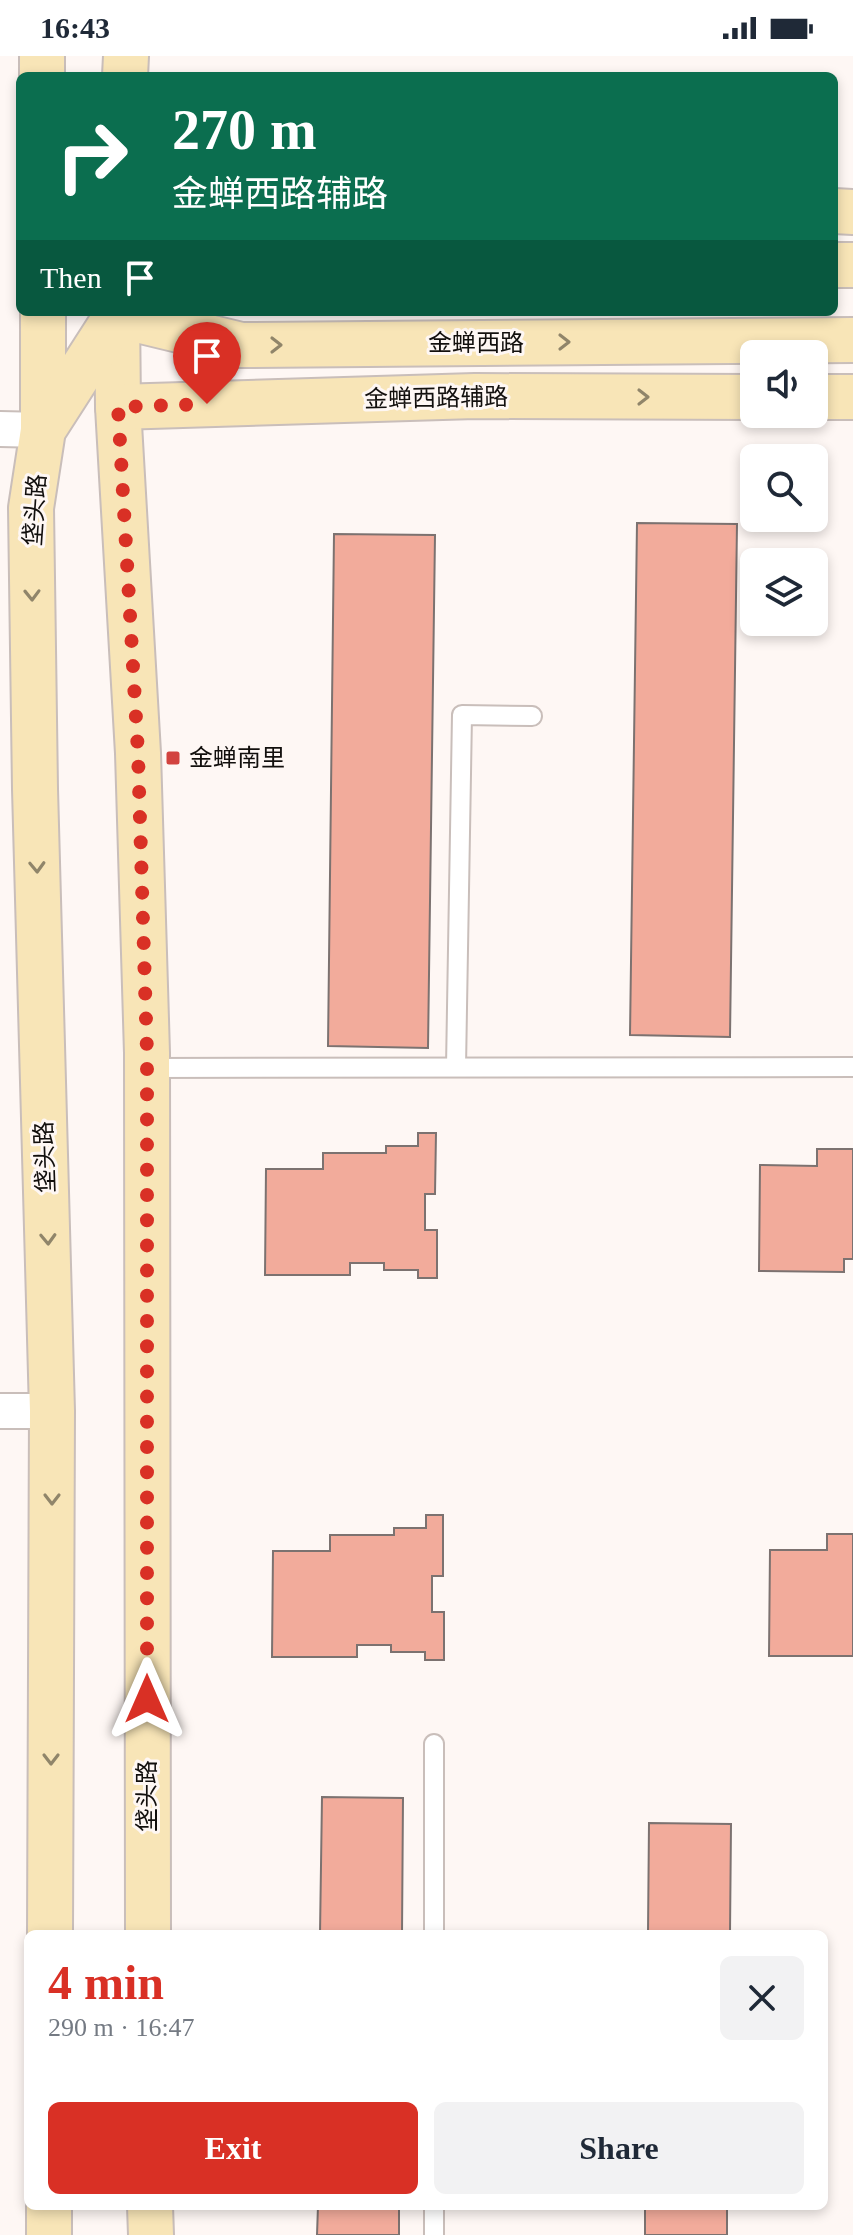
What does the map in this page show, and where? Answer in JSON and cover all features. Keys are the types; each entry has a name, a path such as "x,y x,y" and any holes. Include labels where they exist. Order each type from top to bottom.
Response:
{"main road":[{"name":"垡头路","path":"43,316 43,430 31,508 35,789 52,1411 50,1930"},
{"name":"垡头路","path":"43,430 120,316"},
{"name":"垡头路","path":"122,316 118,407 138,753 147,1068 148,1930"},
{"name":"金蝉西路","path":"133,316 241,345 853,340"},
{"name":"金蝉西路辅路","path":"118,407 475,396 740,397"},
{"path":"828,397 853,397"},
{"path":"49,2210 49,2235"},
{"path":"150,2210 151,2235"}],"street":[{"path":"0,429 43,430"},
{"path":"0,1411 52,1411"}],"lane":[{"path":"456,1067 462,715 532,716"},
{"path":"147,1068 853,1067"},
{"path":"434,1744 434,1930"},
{"path":"434,2210 434,2235"}],"building":[{"path":"637,523 737,524 730,1037 630,1035"},
{"path":"334,534 435,535 428,1048 328,1046"},
{"path":"418,1133 436,1133 435,1194 425,1194 425,1230 437,1230 437,1278 418,1278 418,1270 384,1270 384,1263 350,1263 350,1275 265,1275 266,1169 323,1169 323,1153 386,1153 386,1146 418,1146"},
{"path":"817,1149 853,1149 853,1259 844,1259 844,1272 759,1271 760,1165 817,1166"},
{"path":"426,1515 443,1515 443,1576 432,1576 432,1612 444,1612 444,1660 425,1660 425,1652 391,1652 391,1645 357,1645 357,1657 272,1657 273,1551 330,1551 330,1535 394,1535 394,1528 426,1528"},
{"path":"827,1534 853,1534 853,1656 769,1656 770,1550 827,1550"},
{"path":"322,1797 403,1798 402,1930 320,1930"},
{"path":"649,1823 731,1824 730,1930 648,1930"},
{"path":"318,2210 399,2210 399,2235 317,2235"},
{"path":"645,2210 727,2210 727,2235 645,2235"}],"place":[{"name":"金蝉南里","path":"173,758"}],"route":[{"path":"147,1699 147,1053 138,753 118,407 207,404"}]}
